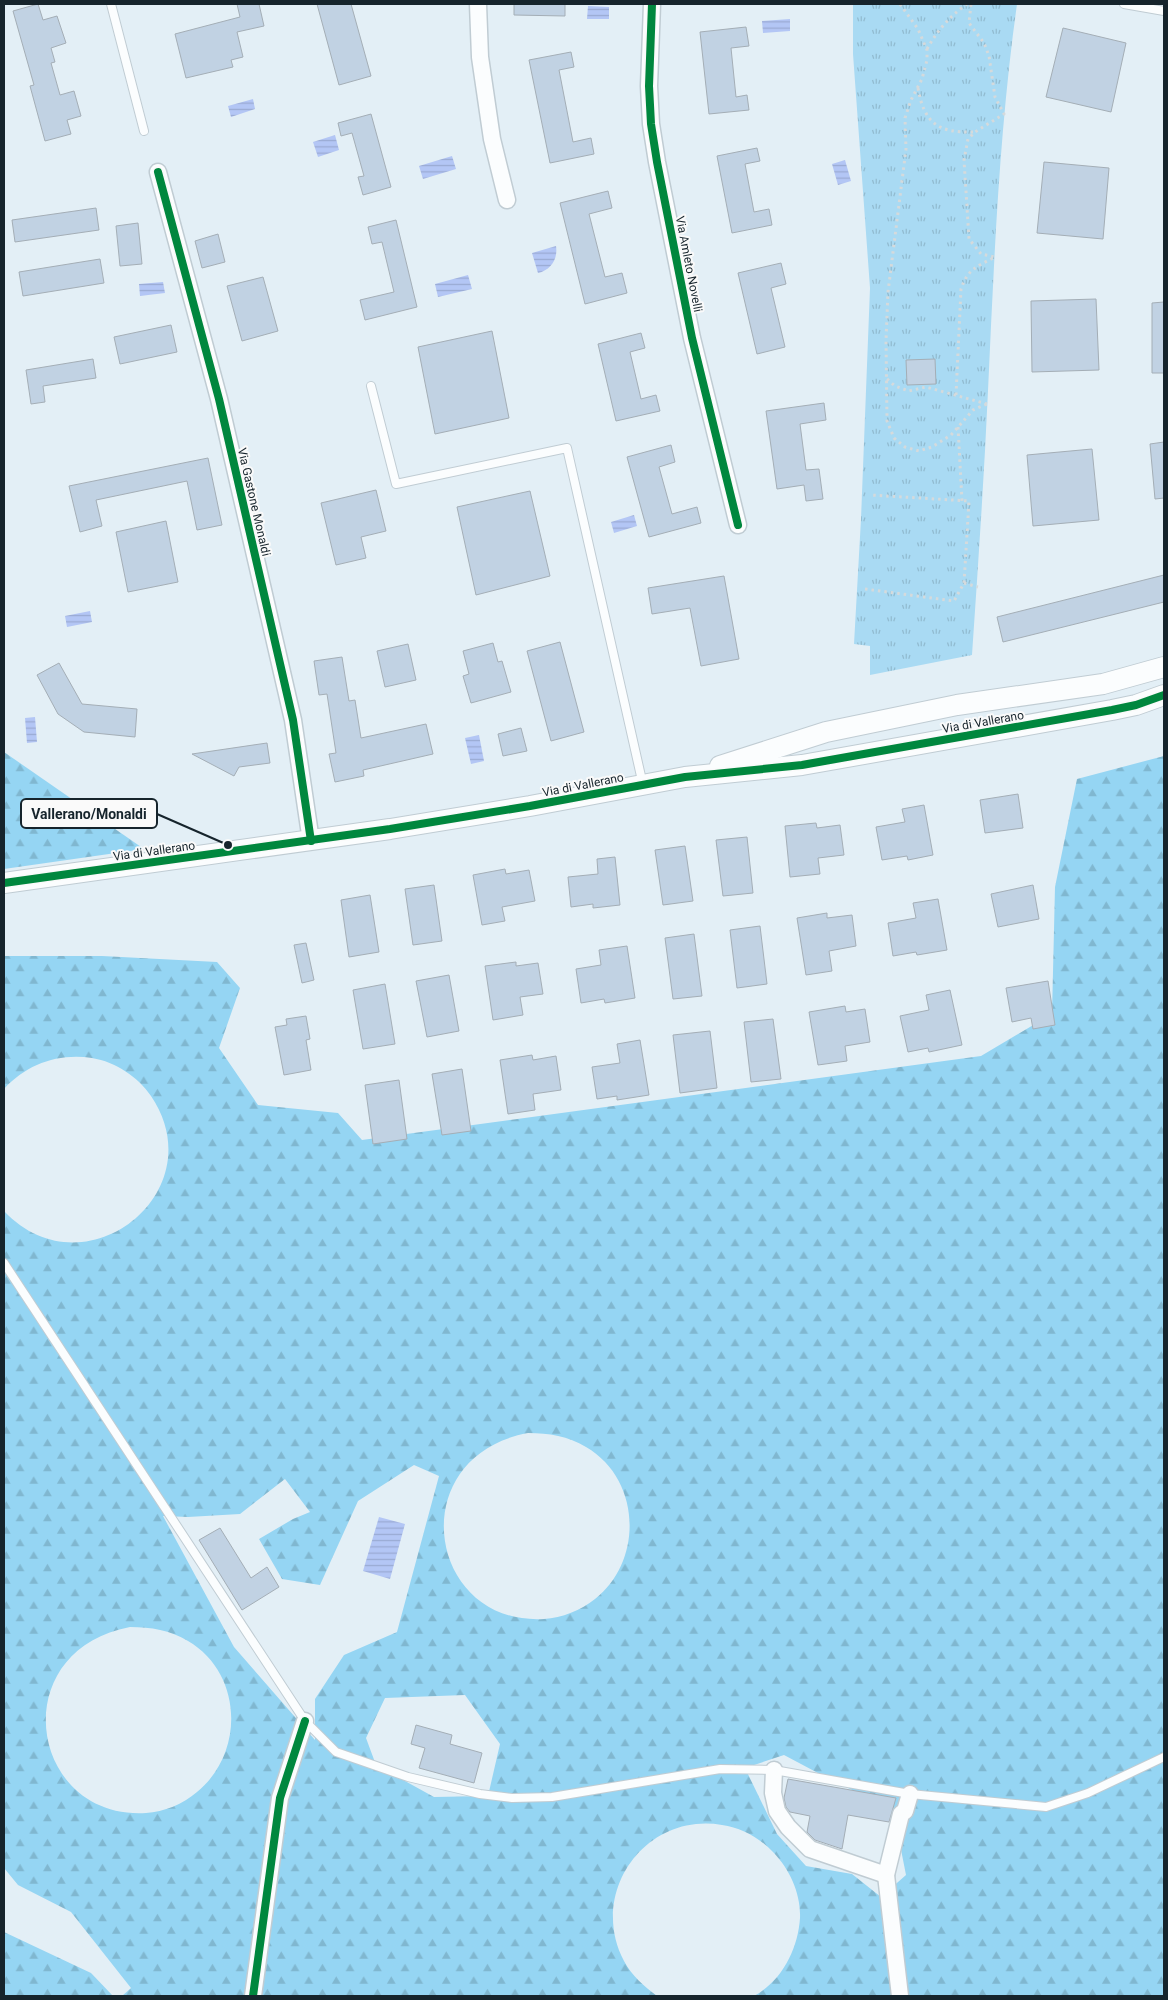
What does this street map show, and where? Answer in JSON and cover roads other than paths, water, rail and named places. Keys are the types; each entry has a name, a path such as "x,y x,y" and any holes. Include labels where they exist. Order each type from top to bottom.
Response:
{"street":[{"path":"478,4 480,57 492,139 506,200"},
{"name":"Via Amleto Novelli","path":"652,4 649,86 657,162 692,338 738,525"},
{"name":"Via Gastone Monaldi","path":"158,172 219,398 293,720 312,841"},
{"name":"Via di Vallerano","path":"685,777 826,732 957,705 1103,684 1164,668"},
{"name":"Via di Vallerano","path":"4,883 312,841 513,809 685,777 777,769 848,758 1112,710 1136,705 1164,695"},
{"path":"253,1996 280,1798 305,1721"},
{"path":"774,1770 773,1793 777,1811 788,1827 810,1849 886,1875"},
{"path":"900,1996 886,1875 902,1814 910,1794"}],"lane":[{"path":"111,4 144,131"},
{"path":"1124,4 1164,11"},
{"path":"371,386 396,484 567,448 643,785"},
{"path":"4,1263 305,1721 336,1752 408,1777 480,1794 512,1798 552,1797 720,1770 774,1770 910,1794 1046,1807 1088,1793 1164,1756"}],"place":[{"name":"Vallerano/Monaldi","path":"228,845"}]}
